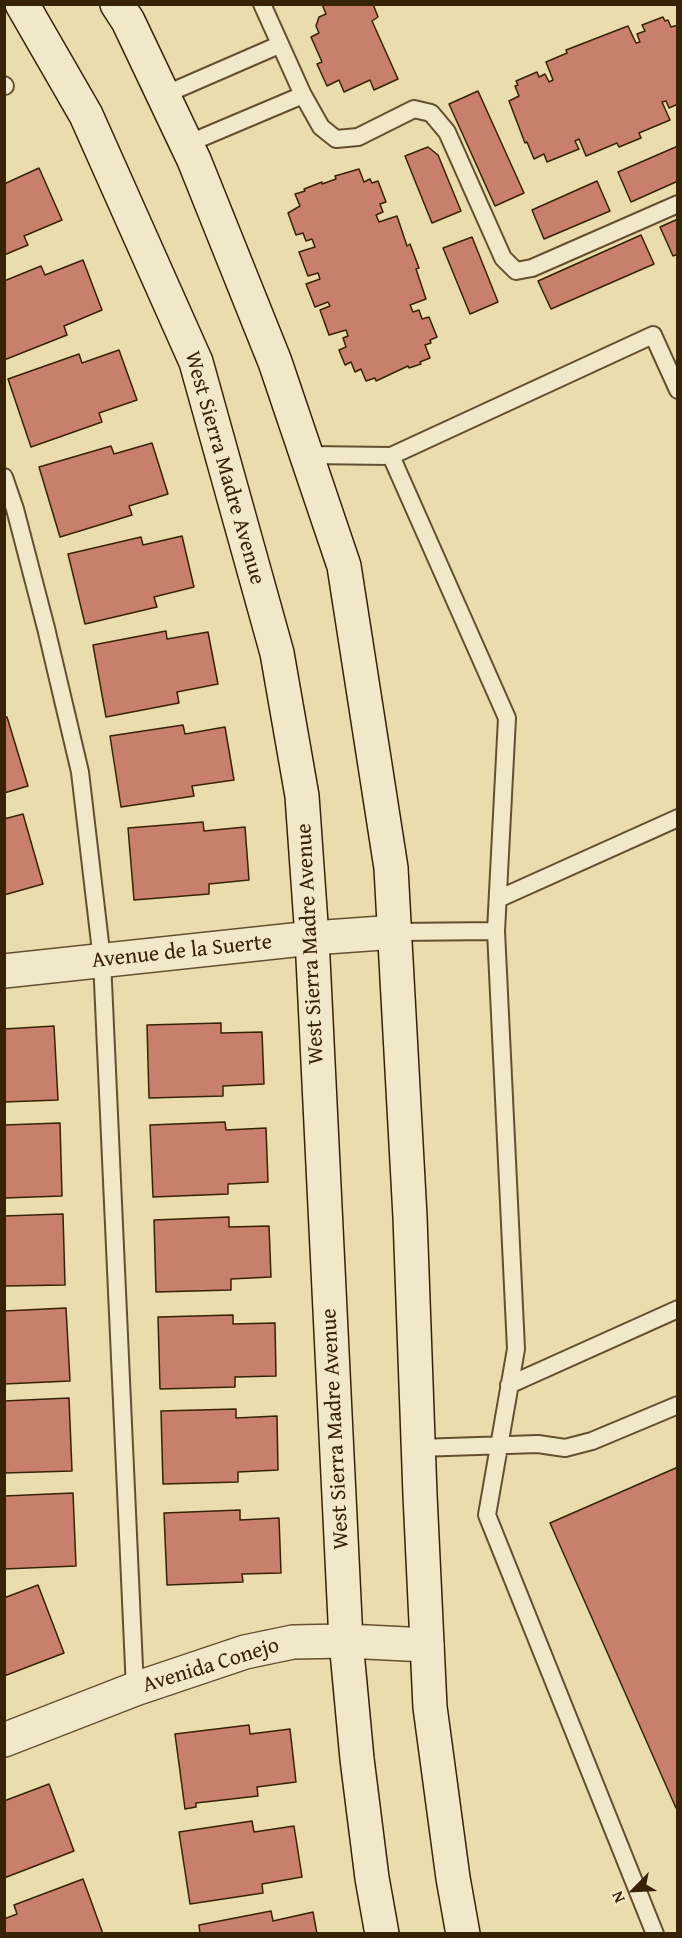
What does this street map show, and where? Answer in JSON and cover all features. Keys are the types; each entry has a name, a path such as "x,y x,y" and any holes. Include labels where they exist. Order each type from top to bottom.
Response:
{"street":[{"name":"West Sierra Madre Avenue","path":"22,4 86,115 196,362 278,653 302,796 312,938 346,1641 372,1878 382,1934"},
{"path":"117,4 128,21 187,144 275,362 344,566 391,868 409,1206 430,1707 453,1878 463,1934"},
{"name":"Avenue de la Suerte","path":"4,971 312,938 396,932"},
{"name":"Avenida Conejo","path":"4,1740 135,1689 245,1652 293,1642 346,1641 427,1645"}],"lane":[{"path":"262,4 303,95 321,127 336,139 358,137 414,109 431,113 447,132 503,258 516,271 532,268 678,204"},
{"path":"164,94 279,45"},
{"path":"187,144 303,95"},
{"path":"307,455 391,456 653,335 678,390"},
{"path":"391,456 507,718 496,932 516,1349 487,1515 655,1934"},
{"path":"4,477 15,509 46,628 80,772 102,960 135,1689"},
{"path":"498,899 678,818"},
{"path":"396,932 496,932"},
{"path":"509,1385 678,1309"},
{"path":"418,1448 537,1444 565,1449 592,1441 678,1405"}],"building":[{"path":"322,4 373,4 378,17 372,21 398,79 374,90 370,80 344,92 339,80 327,86 317,64 322,62 311,37 319,33 316,26 319,17 326,14"},
{"path":"663,17 665,21 668,20 671,27 678,25 678,104 669,108 666,101 662,102 670,120 639,133 641,138 619,147 617,143 586,156 579,139 575,141 579,149 547,162 544,154 534,159 527,142 525,143 509,101 519,96 515,86 518,85 516,81 537,72 539,77 545,74 549,82 553,80 546,62 567,53 566,50 628,26 636,43 640,42 637,34 645,31 642,25"},
{"path":"478,91 524,193 495,206 449,104"},
{"path":"678,146 678,181 631,202 618,172"},
{"path":"428,147 438,155 461,211 432,223 405,156"},
{"path":"39,168 62,220 24,236 28,245 4,255 4,184"},
{"path":"359,169 364,182 370,179 372,183 378,181 386,202 380,204 383,212 376,215 379,222 397,216 407,246 410,244 419,268 416,269 426,299 410,305 413,312 419,310 422,319 429,317 437,337 425,345 430,358 420,362 421,364 409,368 408,366 376,381 375,378 366,381 361,369 355,372 351,362 345,365 339,350 346,347 343,338 348,336 346,330 329,335 320,310 330,306 328,302 315,307 306,284 320,279 318,273 308,276 299,252 315,247 312,239 306,241 303,233 296,235 288,213 300,206 295,194 322,182 322,184 336,179 335,176"},
{"path":"597,181 610,211 544,239 532,210"},
{"path":"678,219 678,254 673,256 660,227"},
{"path":"641,235 654,264 551,309 538,281"},
{"path":"472,237 498,302 470,314 443,248"},
{"path":"83,260 102,310 64,326 67,335 4,360 4,281 41,266 45,275"},
{"path":"119,350 137,400 99,413 102,422 31,447 8,379 79,354 82,363"},
{"path":"152,443 168,494 129,506 132,515 60,537 39,467 111,446 114,454"},
{"path":"182,536 194,587 154,597 157,607 85,624 68,554 141,537 143,545"},
{"path":"166,631 167,639 208,632 218,684 177,692 179,703 106,717 93,645"},
{"path":"7,717 28,786 4,793 4,718"},
{"path":"183,725 185,734 225,727 234,780 192,786 194,796 121,807 110,736"},
{"path":"23,814 43,884 4,895 4,819"},
{"path":"203,822 204,831 245,827 249,880 209,884 209,894 134,900 128,828"},
{"path":"221,1023 221,1033 262,1032 264,1084 223,1086 223,1096 149,1098 147,1025"},
{"path":"54,1026 58,1100 4,1102 4,1029"},
{"path":"225,1122 226,1130 266,1128 268,1182 228,1184 228,1194 153,1197 150,1125"},
{"path":"60,1123 62,1196 4,1198 4,1125"},
{"path":"63,1214 65,1285 4,1286 4,1216"},
{"path":"229,1217 229,1227 269,1226 271,1277 231,1279 231,1290 156,1292 154,1220"},
{"path":"66,1308 70,1381 4,1384 4,1311"},
{"path":"233,1315 233,1324 275,1323 276,1376 235,1377 235,1387 160,1389 158,1317"},
{"path":"69,1398 72,1471 4,1473 4,1401"},
{"path":"236,1409 236,1418 277,1416 278,1470 238,1472 238,1482 163,1484 161,1411"},
{"path":"678,1467 678,1807 676,1808 550,1523"},
{"path":"73,1493 76,1566 4,1569 4,1496"},
{"path":"240,1510 240,1520 279,1518 281,1573 242,1574 243,1582 167,1585 164,1513"},
{"path":"38,1585 64,1653 4,1676 4,1598"},
{"path":"249,1725 250,1734 290,1729 296,1782 257,1787 258,1796 196,1803 196,1807 185,1809 175,1734"},
{"path":"49,1784 74,1851 4,1878 4,1801"},
{"path":"252,1821 254,1832 294,1826 302,1877 262,1884 263,1893 190,1904 179,1832"},
{"path":"83,1879 103,1934 4,1934 4,1919 17,1914 14,1905"},
{"path":"271,1911 273,1921 313,1912 317,1934 200,1934 199,1925"}]}
